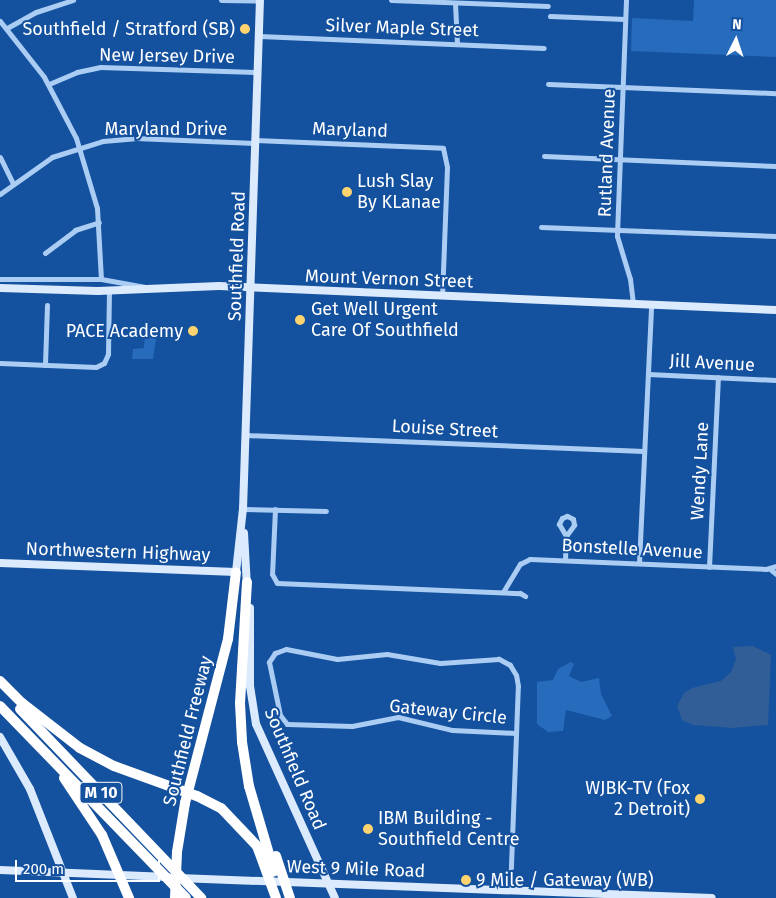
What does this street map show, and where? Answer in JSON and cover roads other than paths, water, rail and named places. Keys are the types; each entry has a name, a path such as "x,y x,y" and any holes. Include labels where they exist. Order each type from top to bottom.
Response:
{"highway":[{"name":"Southfield Freeway","path":"175,898 179,837 185,803 228,639 236,572"},
{"path":"247,582 240,717 248,775 282,896"},
{"path":"0,681 22,704 80,748 114,766 197,796 221,808 247,833 272,862"},
{"name":"M 10","path":"0,688 201,898"},
{"path":"0,706 56,767 78,796 102,835 129,898"},
{"name":"M 10","path":"0,706 186,898"}],"main road":[{"name":"Southfield Road","path":"236,572 243,511 260,1"},
{"name":"Mount Vernon Street","path":"0,288 109,291 251,288 776,310"},
{"name":"Southfield Road","path":"243,511 250,602 250,696 256,724 335,898"},
{"name":"Northwestern Highway","path":"0,563 236,572"},
{"path":"0,737 30,789 72,898"},
{"name":"West 9 Mile Road","path":"0,870 712,898"}],"street":[{"path":"7,28 36,12 73,0"},
{"path":"221,0 260,1"},
{"path":"391,0 548,6"},
{"name":"Rutland Avenue","path":"626,0 617,230 620,254 632,289 633,304"},
{"path":"455,3 457,44"},
{"path":"550,16 625,20"},
{"path":"0,21 49,84 80,147 99,222 101,279"},
{"name":"Silver Maple Street","path":"259,36 544,48"},
{"name":"New Jersey Drive","path":"49,84 78,72 100,67 258,72"},
{"path":"548,84 776,93"},
{"name":"Maryland Drive","path":"0,194 48,160 80,147 128,138 255,142"},
{"name":"Maryland","path":"255,142 442,148 447,167 442,296"},
{"path":"544,156 776,166"},
{"path":"0,157 13,184"},
{"path":"45,253 75,230 99,222"},
{"path":"541,227 776,236"},
{"path":"0,279 101,279 137,284 149,289"},
{"path":"0,363 96,366 104,364 108,354 109,291"},
{"path":"45,365 47,305"},
{"path":"639,563 651,305"},
{"name":"Jill Avenue","path":"648,374 776,380"},
{"name":"Wendy Lane","path":"709,566 718,377"},
{"name":"Louise Street","path":"246,435 644,451"},
{"path":"275,509 273,580 281,584 503,592 525,596"},
{"path":"243,511 275,509 326,511"},
{"path":"566,536 566,560"},
{"name":"Bonstelle Avenue","path":"503,592 520,564 526,560 770,569 776,566"},
{"path":"770,569 776,574"},
{"name":"Gateway Circle","path":"510,891 517,678 515,670 502,660 440,663 387,654 337,660 282,650 272,654 269,662 280,715 289,724 352,726 398,717 452,730 515,733"}],"place":[{"name":"Southfield / Stratford (SB)","path":"245,29"},
{"name":"Lush Slay By KLanae","path":"347,192"},
{"name":"Get Well Urgent Care Of Southfield","path":"300,320"},
{"name":"PACE Academy","path":"193,331"},
{"name":"WJBK-TV (Fox 2 Detroit)","path":"700,799"},
{"name":"IBM Building - Southfield Centre","path":"368,829"},
{"name":"9 Mile / Gateway (WB)","path":"466,880"}]}
